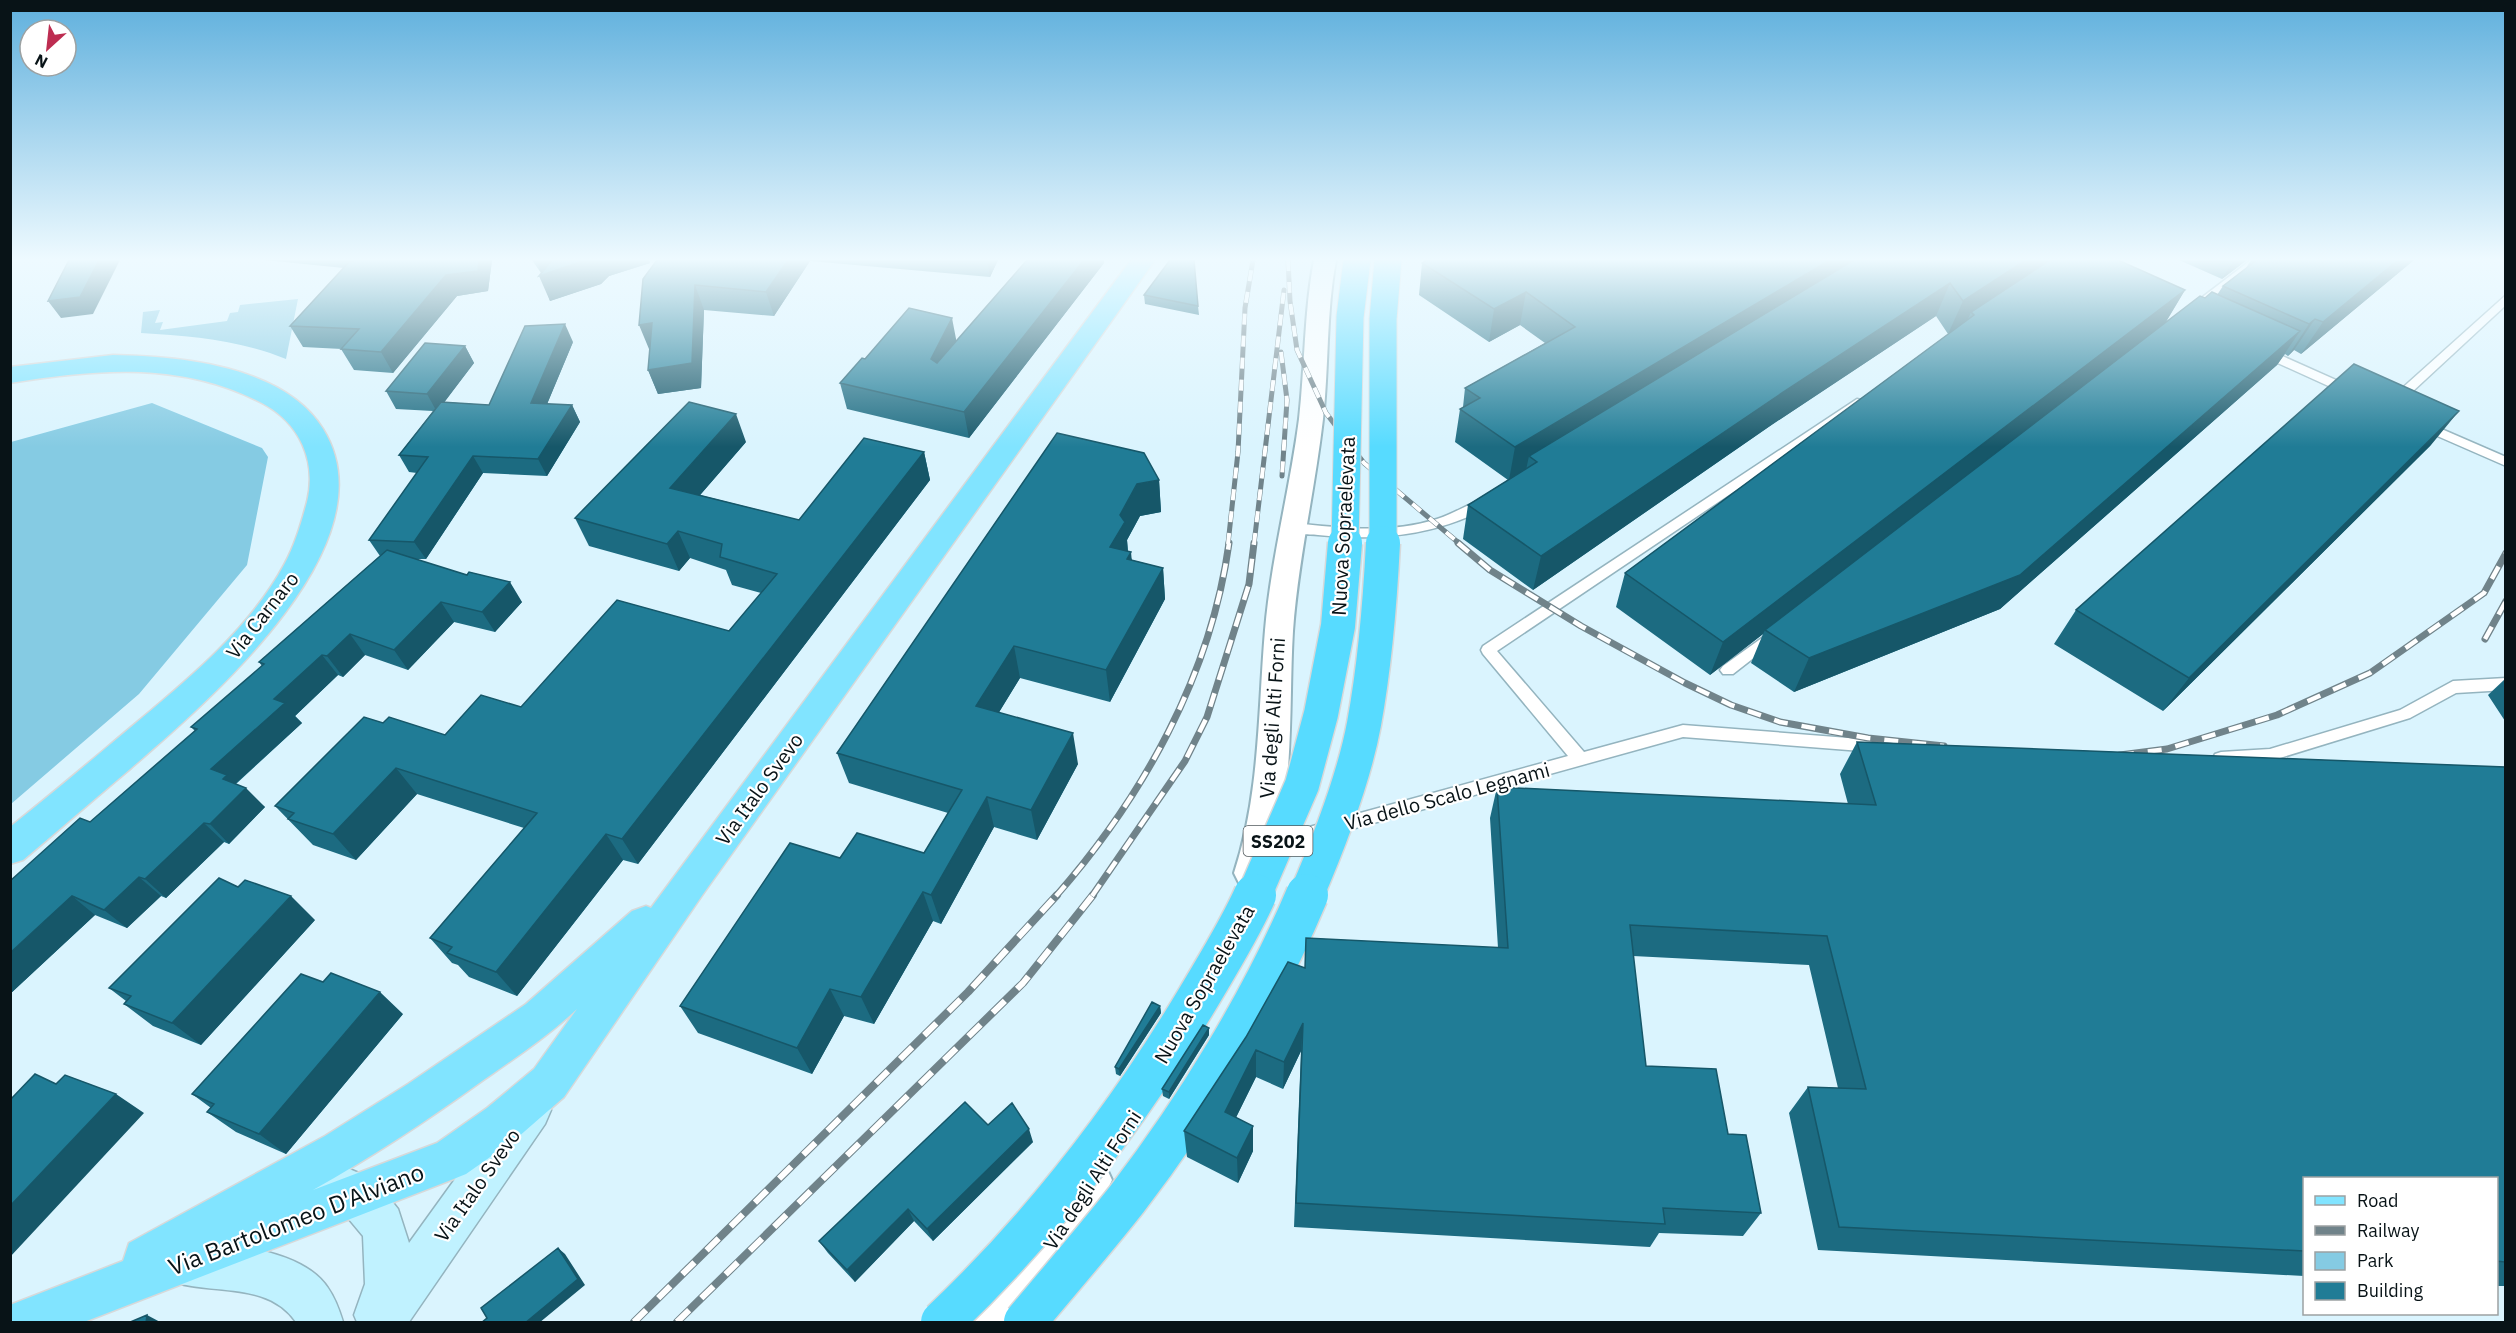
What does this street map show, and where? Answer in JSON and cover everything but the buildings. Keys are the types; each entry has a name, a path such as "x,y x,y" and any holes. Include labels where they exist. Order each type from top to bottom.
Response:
{"highway":[{"name":"Nuova Sopraelevata","path":"942,1323 984,1282 1076,1173 1159,1063 1243,923 1302,785 1321,714 1338,626 1346,536 1350,322"},
{"name":"Nuova Sopraelevata","path":"1025,1323 1127,1199 1208,1083 1287,942 1320,863 1344,795 1364,726 1378,630 1384,529 1383,322"}],"main road":[{"name":"Via Italo Svevo","path":"381,1323 690,883 1098,322"},
{"name":"Via Carnaro","path":"10,375 64,366 131,363 203,370 236,379 265,392 289,407 309,428 322,452 326,477 322,506 303,561 253,633 230,658 160,722 10,849"},
{"path":"37,1318 340,1150 423,1098 540,1017 690,883"},
{"name":"Via Bartolomeo D'Alviano","path":"37,1318 451,1159 502,1123 549,1083"},
{"path":"274,1187 319,1178 359,1196 382,1225 387,1243 388,1284 374,1323"},
{"path":"182,1263 254,1270 282,1280 301,1293 318,1315 320,1323"}],"street":[{"name":"Via degli Alti Forni","path":"992,1323 1014,1296 1072,1213 1167,1061 1212,977 1260,847 1272,760 1279,627 1312,417 1317,322"}],"lane":[{"path":"2387,408 2479,322"},
{"path":"2247,344 2505,462"},
{"path":"1581,760 1488,650 1869,395"},
{"path":"1294,528 1355,535 1409,532 1473,511 1493,498"},
{"path":"1728,670 1784,626"},
{"path":"2210,759 2270,755 2404,714 2453,687 2505,684"},
{"name":"Via dello Scalo Legnami","path":"1260,847 1683,731 1893,747"}],"green space":[{"path":"142,322 163,322 160,330 218,322 293,322 286,359 233,343 141,333"},
{"path":"152,403 262,448 268,457 247,565 139,694 11,804 11,442"}],"railway":[{"path":"1228,544 1238,452 1244,322"},
{"path":"1254,544 1280,322"},
{"path":"1293,322 1297,350 1326,413 1364,463 1460,544"},
{"path":"1281,352 1287,400 1282,476"},
{"path":"1056,896 1117,818 1144,776 1168,732 1207,640 1220,592 1229,543"},
{"path":"1092,896 1185,761 1207,717 1249,584 1254,543"},
{"path":"1458,543 1490,570 1581,626 1685,683 1731,705 1780,722 1868,738 1944,746"},
{"path":"2120,755 2167,749 2277,715 2370,673 2484,593 2506,553"},
{"path":"2485,639 2506,601"},
{"path":"634,1322 968,992 1057,895"},
{"path":"677,1322 1023,983 1093,895"}]}
